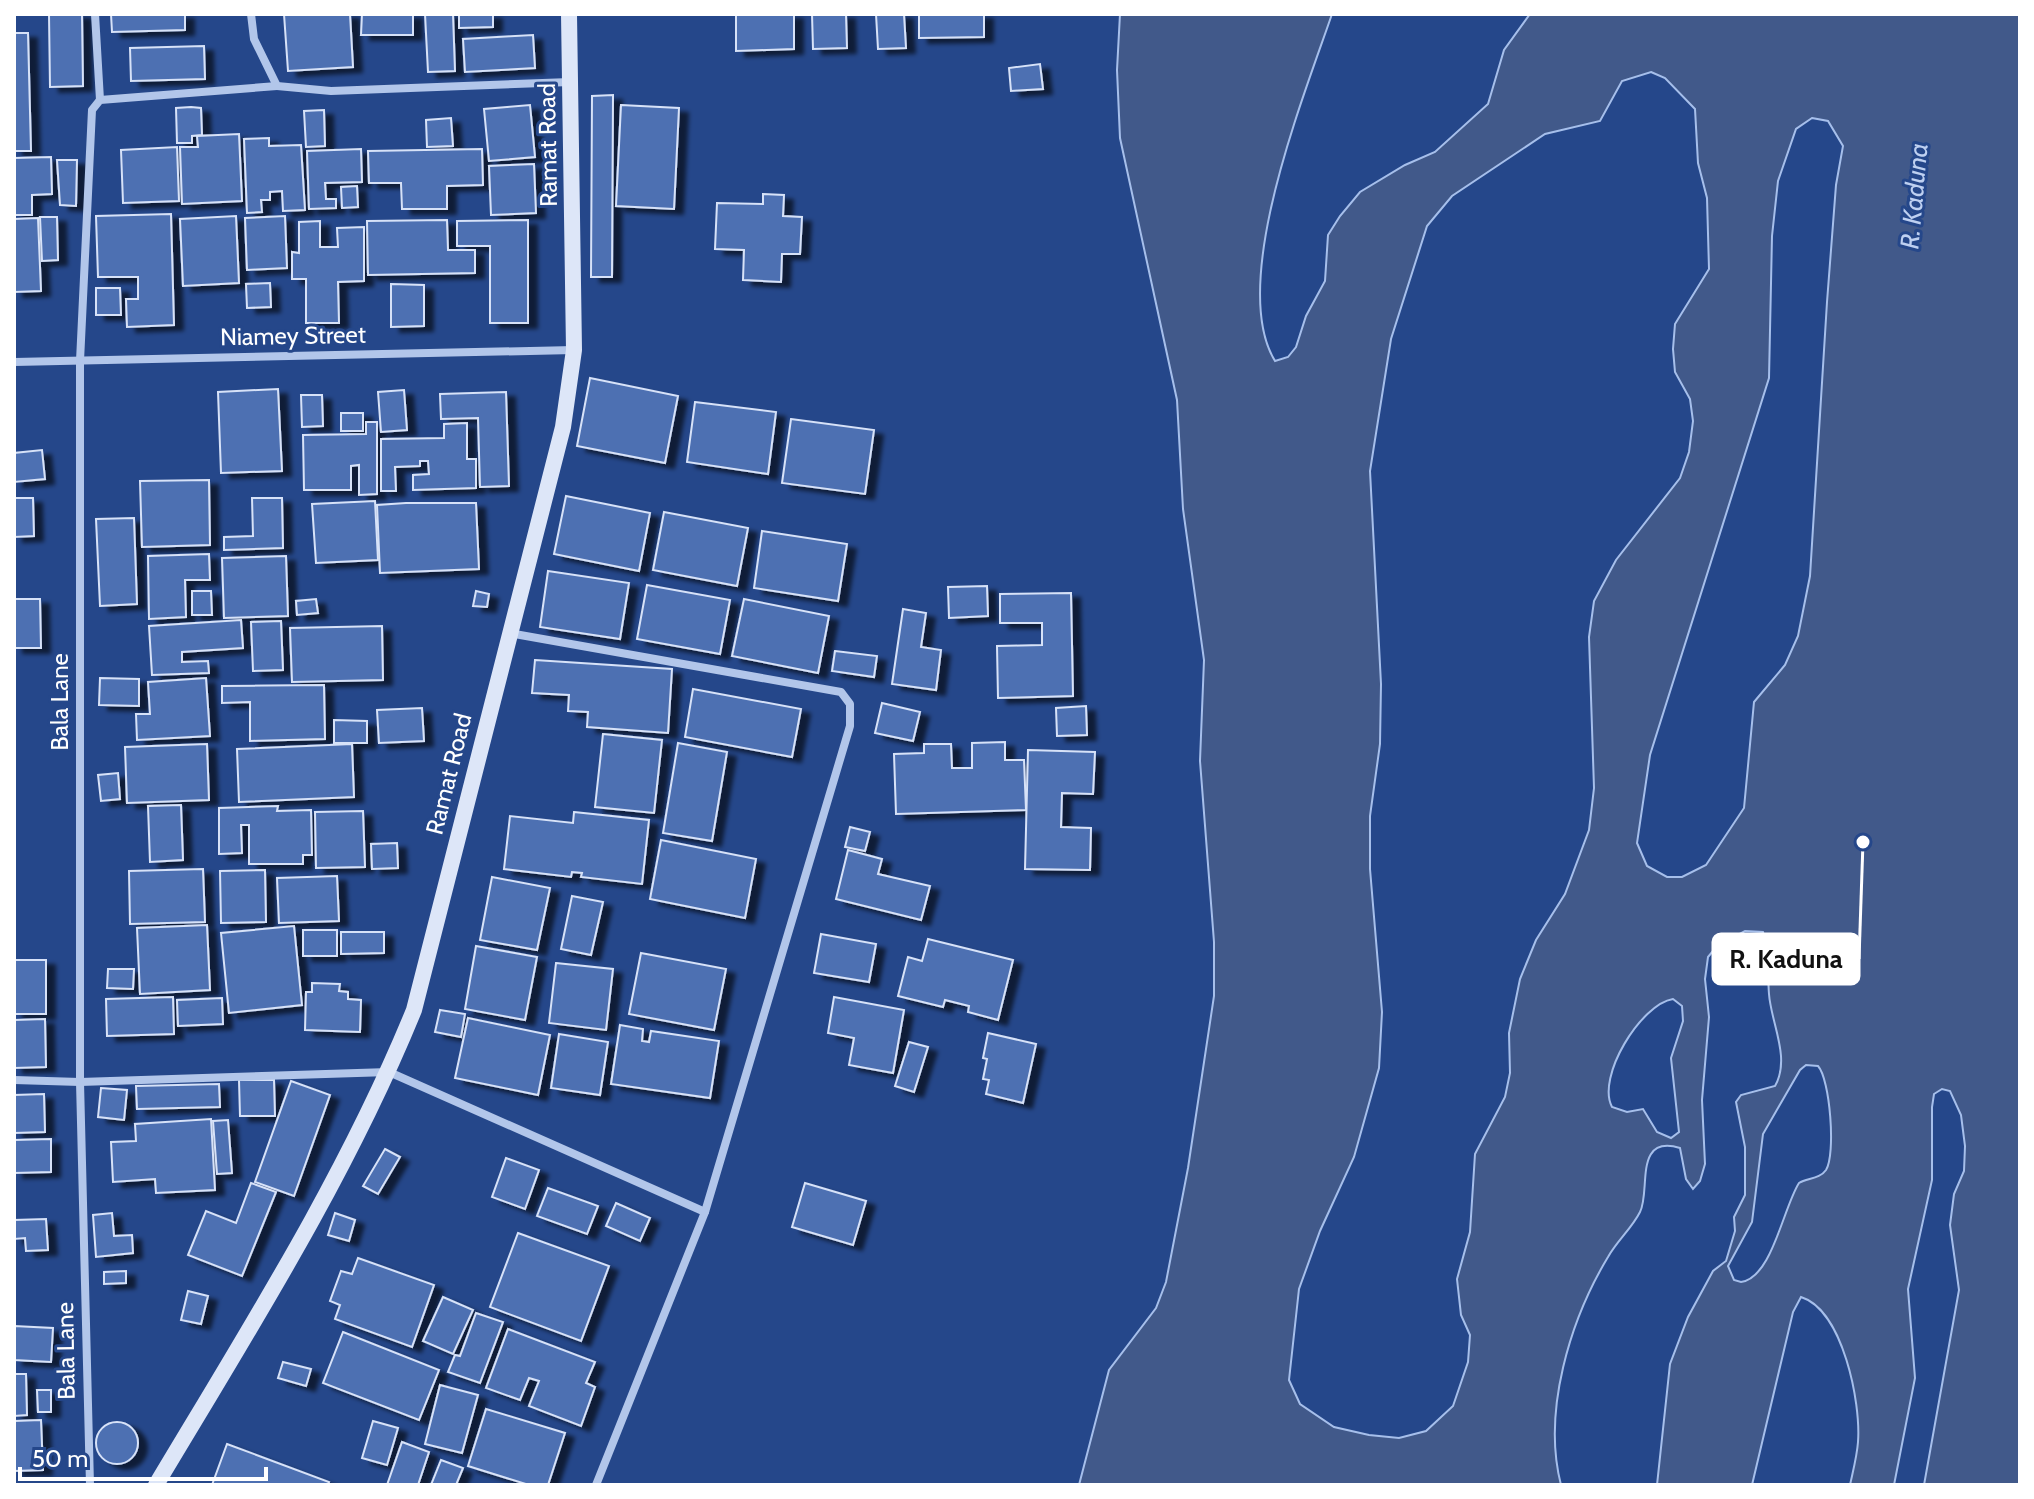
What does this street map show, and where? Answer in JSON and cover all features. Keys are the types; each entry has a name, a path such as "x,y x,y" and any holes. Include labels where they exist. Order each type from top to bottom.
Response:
{"street":[{"name":"Bala Lane","path":"90,1485 80,1082 80,361 90,126 92,110 100,100 95,14"},
{"path":"251,14 254,39 277,86"},
{"name":"Ramat Road","path":"156,1485 280,1276 389,1072 414,1010 563,427 574,350 569,14"},
{"path":"100,100 277,86 331,91 572,82"},
{"name":"Niamey Street","path":"14,362 574,350"},
{"path":"509,633 841,692 850,704 850,726 705,1212 596,1485"},
{"path":"14,1080 80,1082 389,1072 705,1212"}],"water":[{"path":"1120,14 1332,14 1289,140 1265,239 1260,286 1263,327 1275,361 1288,357 1296,347 1306,316 1325,281 1328,235 1340,216 1360,192 1405,165 1435,152 1488,104 1504,50 1530,14 2020,14 2020,1485 1924,1485 1959,1290 1950,1225 1954,1194 1964,1171 1965,1146 1961,1115 1950,1091 1942,1089 1934,1094 1932,1180 1908,1289 1915,1378 1894,1485 1850,1485 1858,1442 1852,1382 1838,1338 1828,1320 1816,1305 1801,1297 1793,1312 1752,1485 1657,1485 1670,1364 1688,1317 1713,1271 1726,1261 1735,1231 1734,1217 1745,1195 1745,1147 1736,1102 1741,1095 1775,1086 1781,1064 1779,1040 1770,1005 1768,955 1763,932 1745,931 1717,946 1708,957 1705,979 1709,1017 1702,1100 1705,1164 1700,1181 1693,1189 1686,1179 1680,1148 1665,1146 1655,1149 1646,1167 1640,1212 1594,1282 1571,1338 1563,1367 1555,1427 1561,1485 1079,1485 1109,1370 1156,1308 1166,1282 1188,1168 1214,996 1214,942 1200,761 1204,660 1183,509 1177,400 1120,138 1117,70","holes":["1651,72 1665,78 1695,109 1698,163 1707,198 1709,269 1675,324 1673,349 1675,372 1690,399 1693,421 1689,452 1680,478 1616,560 1594,601 1589,637 1594,788 1589,830 1565,894 1536,940 1520,979 1509,1033 1510,1073 1505,1097 1475,1154 1470,1232 1457,1279 1461,1315 1470,1335 1468,1362 1453,1406 1426,1431 1399,1438 1369,1435 1334,1427 1300,1404 1289,1380 1299,1289 1320,1231 1354,1157 1379,1068 1382,1012 1370,869 1370,816 1380,744 1381,684 1370,471 1391,339 1427,226 1452,196 1545,134 1600,121 1622,81","1812,118 1828,121 1843,146 1836,185 1827,302 1810,576 1798,636 1785,665 1754,702 1744,808 1706,865 1682,877 1667,877 1647,866 1637,843 1650,755 1769,378 1772,236 1778,181 1796,129","1673,999 1682,1006 1683,1021 1671,1058 1679,1132 1671,1138 1657,1132 1643,1109 1627,1112 1612,1107 1609,1094 1610,1078 1624,1044 1635,1027 1661,1004","1806,1065 1818,1066 1826,1085 1831,1133 1826,1170 1817,1177 1799,1183 1769,1256 1761,1268 1752,1278 1741,1282 1734,1280 1728,1266 1752,1222 1763,1134 1800,1070"]}],"building":[{"path":"49,14 82,14 83,86 50,87"},
{"path":"111,14 185,14 185,30 112,32"},
{"path":"284,14 350,14 353,67 288,71"},
{"path":"362,14 413,14 413,35 361,35"},
{"path":"425,14 453,14 455,71 428,72"},
{"path":"459,14 493,14 493,27 459,28"},
{"path":"736,14 794,14 794,49 736,51"},
{"path":"812,14 846,14 847,48 813,49"},
{"path":"876,14 904,14 906,48 878,49"},
{"path":"919,14 984,14 984,37 919,38"},
{"path":"14,33 28,33 31,151 14,151"},
{"path":"533,35 535,68 465,72 463,39"},
{"path":"204,46 205,79 131,81 130,48"},
{"path":"1040,64 1043,89 1011,91 1009,68"},
{"path":"613,95 612,277 591,277 592,96"},
{"path":"530,105 535,157 489,161 484,109"},
{"path":"621,105 679,108 674,209 616,206"},
{"path":"176,108 201,108 202,135 192,136 192,143 177,143"},
{"path":"324,110 325,146 306,147 304,111"},
{"path":"451,118 453,146 427,147 426,120"},
{"path":"239,134 242,201 182,204 180,147 198,147 197,136"},
{"path":"269,138 269,146 301,145 305,210 283,211 282,191 270,192 270,200 261,200 262,212 247,213 244,139"},
{"path":"177,147 179,201 123,203 121,150"},
{"path":"361,149 362,182 325,183 326,199 336,199 336,208 309,209 307,151"},
{"path":"482,149 483,185 447,186 447,209 402,209 401,183 369,183 368,151"},
{"path":"51,157 52,194 32,195 32,215 14,215 14,158"},
{"path":"57,160 77,160 76,206 60,205"},
{"path":"534,164 536,213 491,215 489,166"},
{"path":"357,186 358,207 342,208 341,187"},
{"path":"763,194 784,195 783,216 802,217 800,254 782,254 781,282 743,280 744,250 715,249 717,203 763,204"},
{"path":"171,214 174,325 127,327 126,299 138,299 138,277 98,277 96,216"},
{"path":"236,216 239,283 183,286 180,219"},
{"path":"285,216 287,268 247,270 245,218"},
{"path":"40,217 57,217 58,260 42,261"},
{"path":"38,218 41,291 14,292 14,219"},
{"path":"447,220 448,250 475,250 475,273 368,275 367,221"},
{"path":"528,220 528,323 490,323 490,246 457,246 457,221"},
{"path":"320,221 320,247 338,247 337,228 364,227 364,281 338,282 339,323 306,323 306,279 292,279 292,252 299,253 299,222"},
{"path":"270,283 271,307 247,308 246,284"},
{"path":"391,284 424,285 424,326 391,327"},
{"path":"96,288 120,288 121,315 96,315"},
{"path":"590,378 678,396 665,463 577,446"},
{"path":"278,389 282,471 221,473 218,392"},
{"path":"404,390 407,430 381,432 378,392"},
{"path":"506,392 509,486 480,487 478,418 441,419 440,394"},
{"path":"301,395 322,395 323,426 302,427"},
{"path":"695,402 776,412 768,474 687,462"},
{"path":"341,413 363,413 363,431 341,431"},
{"path":"791,419 874,430 865,494 782,483"},
{"path":"366,422 377,422 377,494 359,495 359,465 351,466 351,490 304,490 303,435 366,434"},
{"path":"467,423 467,459 476,459 476,488 413,490 413,475 429,474 428,461 420,461 420,466 395,467 396,491 381,491 381,439 444,438 444,424"},
{"path":"42,450 45,479 14,482 14,453"},
{"path":"209,480 210,545 142,547 140,481"},
{"path":"566,496 650,513 639,571 554,554"},
{"path":"14,498 33,498 34,536 14,537"},
{"path":"252,498 282,498 283,548 224,550 224,537 253,536"},
{"path":"375,501 378,560 316,563 312,504"},
{"path":"476,503 479,569 380,573 377,505"},
{"path":"664,512 748,528 737,586 653,570"},
{"path":"134,518 137,604 100,606 96,519"},
{"path":"762,531 847,544 838,601 754,588"},
{"path":"209,554 210,580 185,580 186,617 149,619 148,556"},
{"path":"286,556 288,616 224,618 222,558"},
{"path":"548,571 629,583 620,639 540,627"},
{"path":"647,585 730,600 720,654 637,639"},
{"path":"987,586 988,616 949,618 948,587"},
{"path":"192,591 211,591 212,615 192,615"},
{"path":"476,591 489,594 487,607 473,606"},
{"path":"1071,593 1073,696 998,698 997,646 1042,645 1042,623 1000,623 1000,594"},
{"path":"14,599 40,599 41,648 14,648"},
{"path":"316,599 318,613 297,615 296,601"},
{"path":"744,599 829,616 818,673 732,656"},
{"path":"903,609 926,613 921,647 941,650 936,690 892,684"},
{"path":"241,620 243,648 182,652 182,662 208,661 209,673 152,675 149,626"},
{"path":"281,621 283,670 253,671 251,622"},
{"path":"382,626 383,680 292,682 290,628"},
{"path":"835,651 877,656 874,677 832,671"},
{"path":"535,660 672,669 668,733 587,727 588,712 568,711 569,695 532,693"},
{"path":"100,678 139,679 139,706 99,705"},
{"path":"206,678 210,736 137,740 136,714 150,714 148,682"},
{"path":"324,685 325,739 250,741 250,702 222,703 222,686"},
{"path":"693,689 801,709 792,757 685,737"},
{"path":"882,703 920,712 913,741 875,733"},
{"path":"1086,706 1087,735 1057,736 1056,708"},
{"path":"422,708 424,741 379,743 377,710"},
{"path":"334,720 367,721 367,743 334,743"},
{"path":"603,734 662,740 654,813 595,807"},
{"path":"1005,742 1005,760 1024,760 1026,810 896,814 894,754 924,753 924,744 951,744 952,768 972,768 972,743"},
{"path":"678,743 727,752 712,841 663,833"},
{"path":"207,744 209,800 127,803 125,747"},
{"path":"352,744 354,797 239,802 237,749"},
{"path":"1028,750 1095,752 1093,794 1062,793 1061,827 1091,828 1090,870 1025,869"},
{"path":"118,773 120,799 101,801 98,775"},
{"path":"181,805 183,860 150,862 148,806"},
{"path":"278,806 277,811 311,810 312,855 303,855 303,864 249,864 249,825 241,825 242,853 219,854 219,808"},
{"path":"363,811 365,867 316,868 315,812"},
{"path":"574,812 649,820 642,884 581,877 582,873 572,872 571,877 504,869 510,816 573,823"},
{"path":"850,827 870,832 865,851 845,847"},
{"path":"661,840 756,859 745,918 650,899"},
{"path":"397,843 398,868 372,869 371,844"},
{"path":"848,850 882,859 878,874 930,886 921,920 836,899"},
{"path":"203,869 205,922 130,924 129,871"},
{"path":"265,870 266,922 221,923 220,871"},
{"path":"337,876 339,921 279,923 277,878"},
{"path":"492,877 550,888 537,950 480,940"},
{"path":"572,896 603,902 591,955 561,949"},
{"path":"207,925 210,990 140,994 137,928"},
{"path":"294,926 302,1005 229,1013 221,933"},
{"path":"303,930 337,930 337,956 303,956"},
{"path":"341,932 384,932 384,953 341,954"},
{"path":"821,934 876,944 869,982 814,973"},
{"path":"928,939 1013,960 998,1020 968,1012 969,1006 945,1000 943,1007 898,996 908,957 922,961"},
{"path":"476,946 537,957 525,1020 465,1009"},
{"path":"641,953 726,969 714,1030 629,1014"},
{"path":"14,960 46,960 46,1014 14,1014"},
{"path":"556,963 613,969 606,1030 549,1023"},
{"path":"108,969 134,969 133,989 107,988"},
{"path":"312,983 340,984 339,991 348,992 348,999 361,1000 360,1032 305,1030 306,992 312,992"},
{"path":"173,997 174,1034 107,1036 106,999"},
{"path":"834,997 904,1010 893,1073 849,1065 854,1038 828,1033"},
{"path":"222,998 223,1024 178,1026 177,1000"},
{"path":"440,1010 465,1014 461,1037 435,1032"},
{"path":"468,1018 550,1035 538,1095 455,1078"},
{"path":"45,1019 46,1067 14,1068 14,1020"},
{"path":"620,1025 643,1029 642,1041 649,1042 651,1031 719,1041 710,1098 611,1084"},
{"path":"988,1033 1036,1044 1023,1103 986,1094 989,1080 983,1079 987,1059 983,1058"},
{"path":"559,1034 608,1042 600,1095 551,1088"},
{"path":"909,1042 928,1047 914,1092 895,1086"},
{"path":"239,1080 274,1080 275,1116 240,1116"},
{"path":"291,1081 330,1095 294,1196 255,1182"},
{"path":"219,1084 220,1107 137,1109 136,1086"},
{"path":"101,1088 127,1090 124,1120 98,1117"},
{"path":"44,1094 45,1132 14,1133 14,1095"},
{"path":"211,1119 215,1190 156,1193 155,1179 113,1182 111,1142 136,1141 135,1124"},
{"path":"228,1120 232,1173 217,1174 213,1121"},
{"path":"51,1139 51,1172 14,1173 14,1140"},
{"path":"385,1149 400,1157 378,1194 363,1186"},
{"path":"506,1158 539,1170 525,1209 492,1197"},
{"path":"251,1183 276,1192 242,1276 188,1255 206,1211 236,1223"},
{"path":"805,1183 866,1201 853,1245 792,1227"},
{"path":"548,1188 598,1206 587,1234 537,1216"},
{"path":"616,1203 650,1218 640,1241 606,1226"},
{"path":"112,1213 114,1236 132,1235 133,1253 96,1257 93,1215"},
{"path":"335,1213 355,1220 349,1241 328,1235"},
{"path":"46,1219 48,1250 26,1251 25,1238 14,1239 14,1220"},
{"path":"518,1233 609,1266 581,1341 490,1307"},
{"path":"358,1258 434,1285 412,1347 335,1319 340,1305 330,1301 341,1271 352,1274"},
{"path":"126,1271 126,1283 104,1284 104,1272"},
{"path":"188,1291 208,1296 201,1324 181,1320"},
{"path":"443,1297 473,1310 453,1354 423,1341"},
{"path":"476,1313 503,1322 480,1383 448,1372 455,1355 460,1356"},
{"path":"14,1326 53,1328 51,1362 14,1360"},
{"path":"508,1329 595,1362 586,1383 595,1387 581,1426 529,1406 539,1381 529,1378 520,1400 486,1388"},
{"path":"343,1332 439,1370 419,1420 323,1383"},
{"path":"283,1362 311,1369 306,1386 278,1378"},
{"path":"14,1374 26,1374 27,1415 14,1416"},
{"path":"440,1385 478,1395 462,1453 425,1444"},
{"path":"37,1390 51,1390 51,1412 38,1412"},
{"path":"486,1409 565,1433 548,1485 529,1485 468,1466"},
{"path":"41,1420 43,1470 14,1471 14,1421"},
{"path":"373,1421 398,1428 387,1465 362,1458"},
{"path":"117,1422 132,1428 138,1443 132,1458 117,1464 102,1458 96,1443 102,1428"},
{"path":"402,1442 429,1452 418,1485 387,1485"},
{"path":"227,1444 329,1482 328,1485 212,1485"},
{"path":"441,1460 463,1468 456,1485 431,1485"}],"place":[{"name":"R. Kaduna","path":"1863,842"}]}
